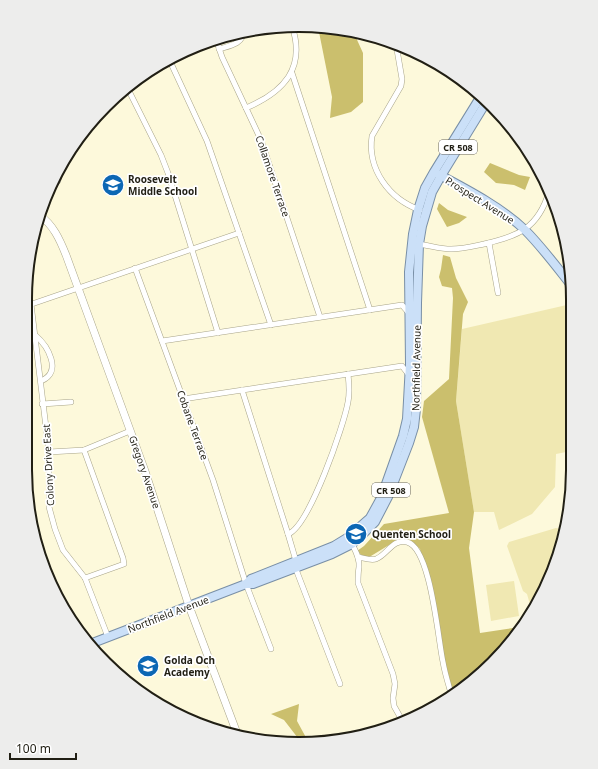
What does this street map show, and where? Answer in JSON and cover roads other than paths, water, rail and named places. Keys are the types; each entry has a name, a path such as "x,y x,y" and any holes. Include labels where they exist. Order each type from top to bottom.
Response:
{"main road":[{"name":"Northfield Avenue","path":"437,174 478,101"},
{"name":"Northfield Avenue","path":"350,541 370,518 381,498 403,436 409,406 409,304 416,244 425,188 437,174 484,106"},
{"name":"Prospect Avenue","path":"437,174 504,213 525,230 565,277"},
{"name":"Gregory Avenue","path":"44,219 59,238 78,288 145,471 189,606 235,729"},
{"name":"Northfield Avenue","path":"95,642 246,584 253,584 296,564 332,554 367,530 380,513 388,497 414,427 416,409 409,365 409,304"}],"street":[{"path":"293,32 296,50 292,73 370,310"},
{"path":"219,49 238,42 242,38"},
{"name":"Collamore Terrace","path":"218,45 261,140 320,317"},
{"path":"397,51 402,79 401,86 372,136 374,160 378,175 386,188 409,205 422,211"},
{"path":"172,65 207,141 271,325"},
{"path":"246,108 260,102 275,92 292,73"},
{"path":"130,92 161,155 218,332"},
{"path":"416,244 452,249 489,243 513,236 525,230 533,223 547,200"},
{"path":"32,304 239,233"},
{"path":"489,243 498,292"},
{"name":"Cobane Terrace","path":"135,268 213,480 246,584 271,649"},
{"name":"Colony Drive East","path":"32,304 41,381 42,404 49,452 49,507 63,550 85,578 108,637"},
{"path":"162,341 409,304"},
{"path":"35,334 42,341 52,364 52,372 48,378 41,381"},
{"path":"183,399 409,365"},
{"path":"288,534 296,528 321,484 341,428 348,401 348,374"},
{"path":"242,390 288,534 297,572 340,684"},
{"path":"42,404 71,402"},
{"path":"49,452 84,450 130,430"},
{"path":"84,450 124,558 124,564 85,578"},
{"path":"350,541 358,557 358,583 396,684 393,698 394,706 400,717"},
{"path":"358,557 371,560 376,559 392,546 401,542 410,543 417,550 424,566 436,614 443,661 450,690"}],"place":[{"name":"Roosevelt Middle School","path":"113,185"},
{"name":"Quenten School","path":"356,534"},
{"name":"Golda Och Academy","path":"148,666"}]}
